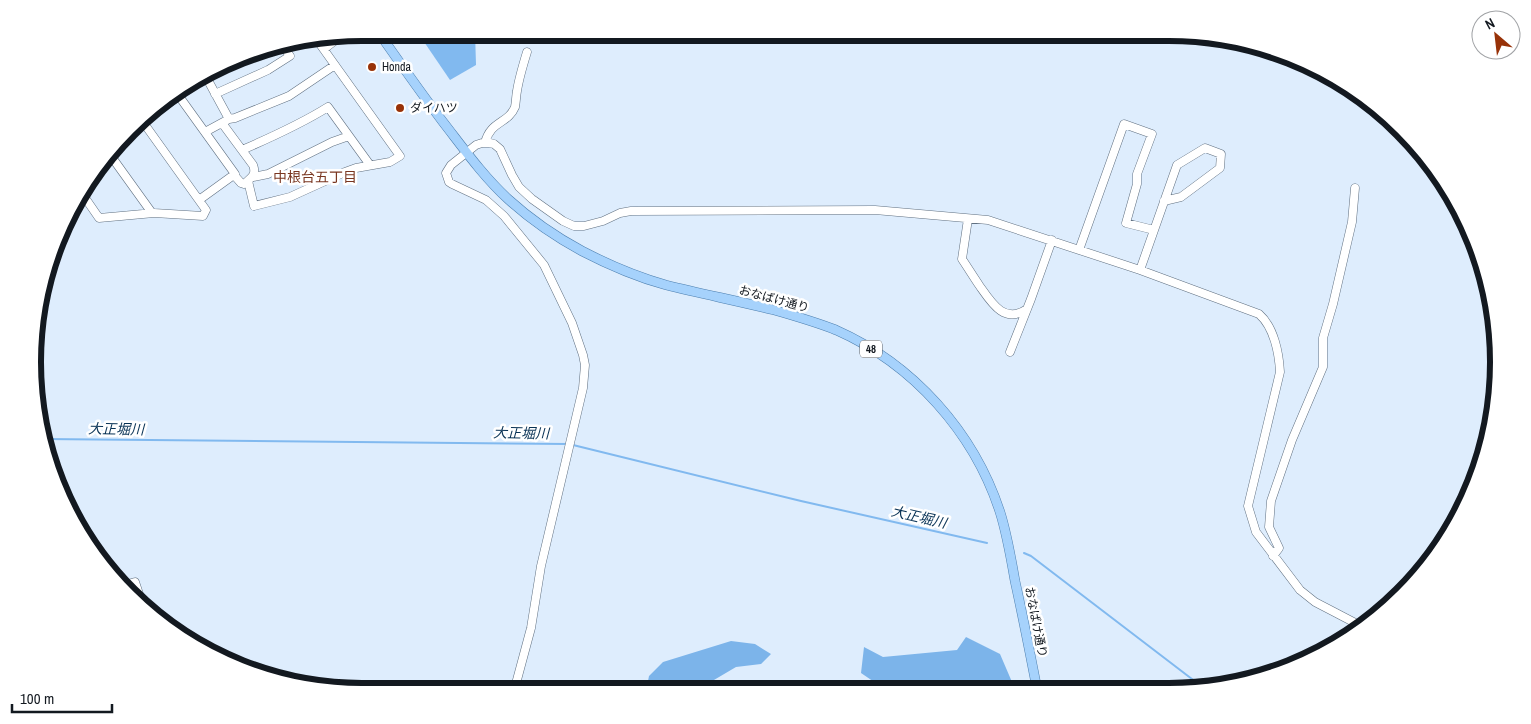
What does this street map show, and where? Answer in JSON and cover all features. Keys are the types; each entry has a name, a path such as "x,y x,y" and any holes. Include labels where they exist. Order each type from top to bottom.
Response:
{"main road":[{"name":"おなばけ通り","path":"385,41 483,174 510,201 554,234 615,267 664,284 773,310 836,330 893,363 928,393 969,446 980,465 996,501 1007,539 1036,683"}],"street":[{"path":"324,49 332,43"},
{"path":"250,179 254,206 290,197 332,176 356,168 390,162 400,156 320,44"},
{"path":"215,94 268,70 290,56 286,50"},
{"path":"485,143 487,134 498,123 508,118 515,107 516,92 527,52"},
{"path":"205,132 225,121 289,96 335,65"},
{"path":"181,98 234,175 244,184 250,179 255,170 225,121 208,81"},
{"path":"242,150 277,135 328,107 370,165"},
{"path":"1078,250 1124,124 1152,134 1137,174 1137,184 1126,223 1154,230"},
{"path":"86,199 99,218 152,213 203,216 206,210 146,126"},
{"path":"250,179 268,174 332,142 349,136"},
{"path":"516,683 530,628 541,566 585,375 585,365 572,323 549,272 526,241 504,216 486,200 449,182 446,173 451,165 476,145 485,143 494,144 500,150 519,187 556,217 574,226 592,225 620,213 631,211 875,210 988,220 1140,270 1255,312 1262,317 1268,326 1278,352 1280,372 1248,506 1256,532 1273,556 1309,599 1355,623"},
{"path":"1140,270 1164,201 1177,165 1204,148 1221,154 1220,168 1181,197 1164,201"},
{"path":"114,160 152,213"},
{"path":"199,200 234,175"},
{"path":"1273,556 1279,548 1269,527 1271,501 1292,440 1323,367 1323,338 1352,222 1355,188"},
{"path":"968,219 962,259 997,309 1008,314 1019,314 1027,309"},
{"path":"1010,352 1052,240"},
{"path":"130,583 136,582 139,593"}],"shaded area":[{"path":"423,41 475,41 476,65 450,80"},
{"path":"966,637 1000,654 1012,683 876,683 861,673 864,647 883,657 957,650"},
{"path":"731,641 755,644 771,654 761,664 736,667 709,683 648,683 649,676 663,662"}],"waterway":[{"name":"大正堀川","path":"51,439 568,444"},
{"name":"大正堀川","path":"573,445 801,501 987,543"},
{"name":"大正堀川","path":"1024,553 1031,556 1195,682"}],"place":[{"name":"Honda","path":"372,67"},
{"name":"ダイハツ","path":"400,108"}],"district":[{"name":"中根台五丁目","path":"315,177"}]}
